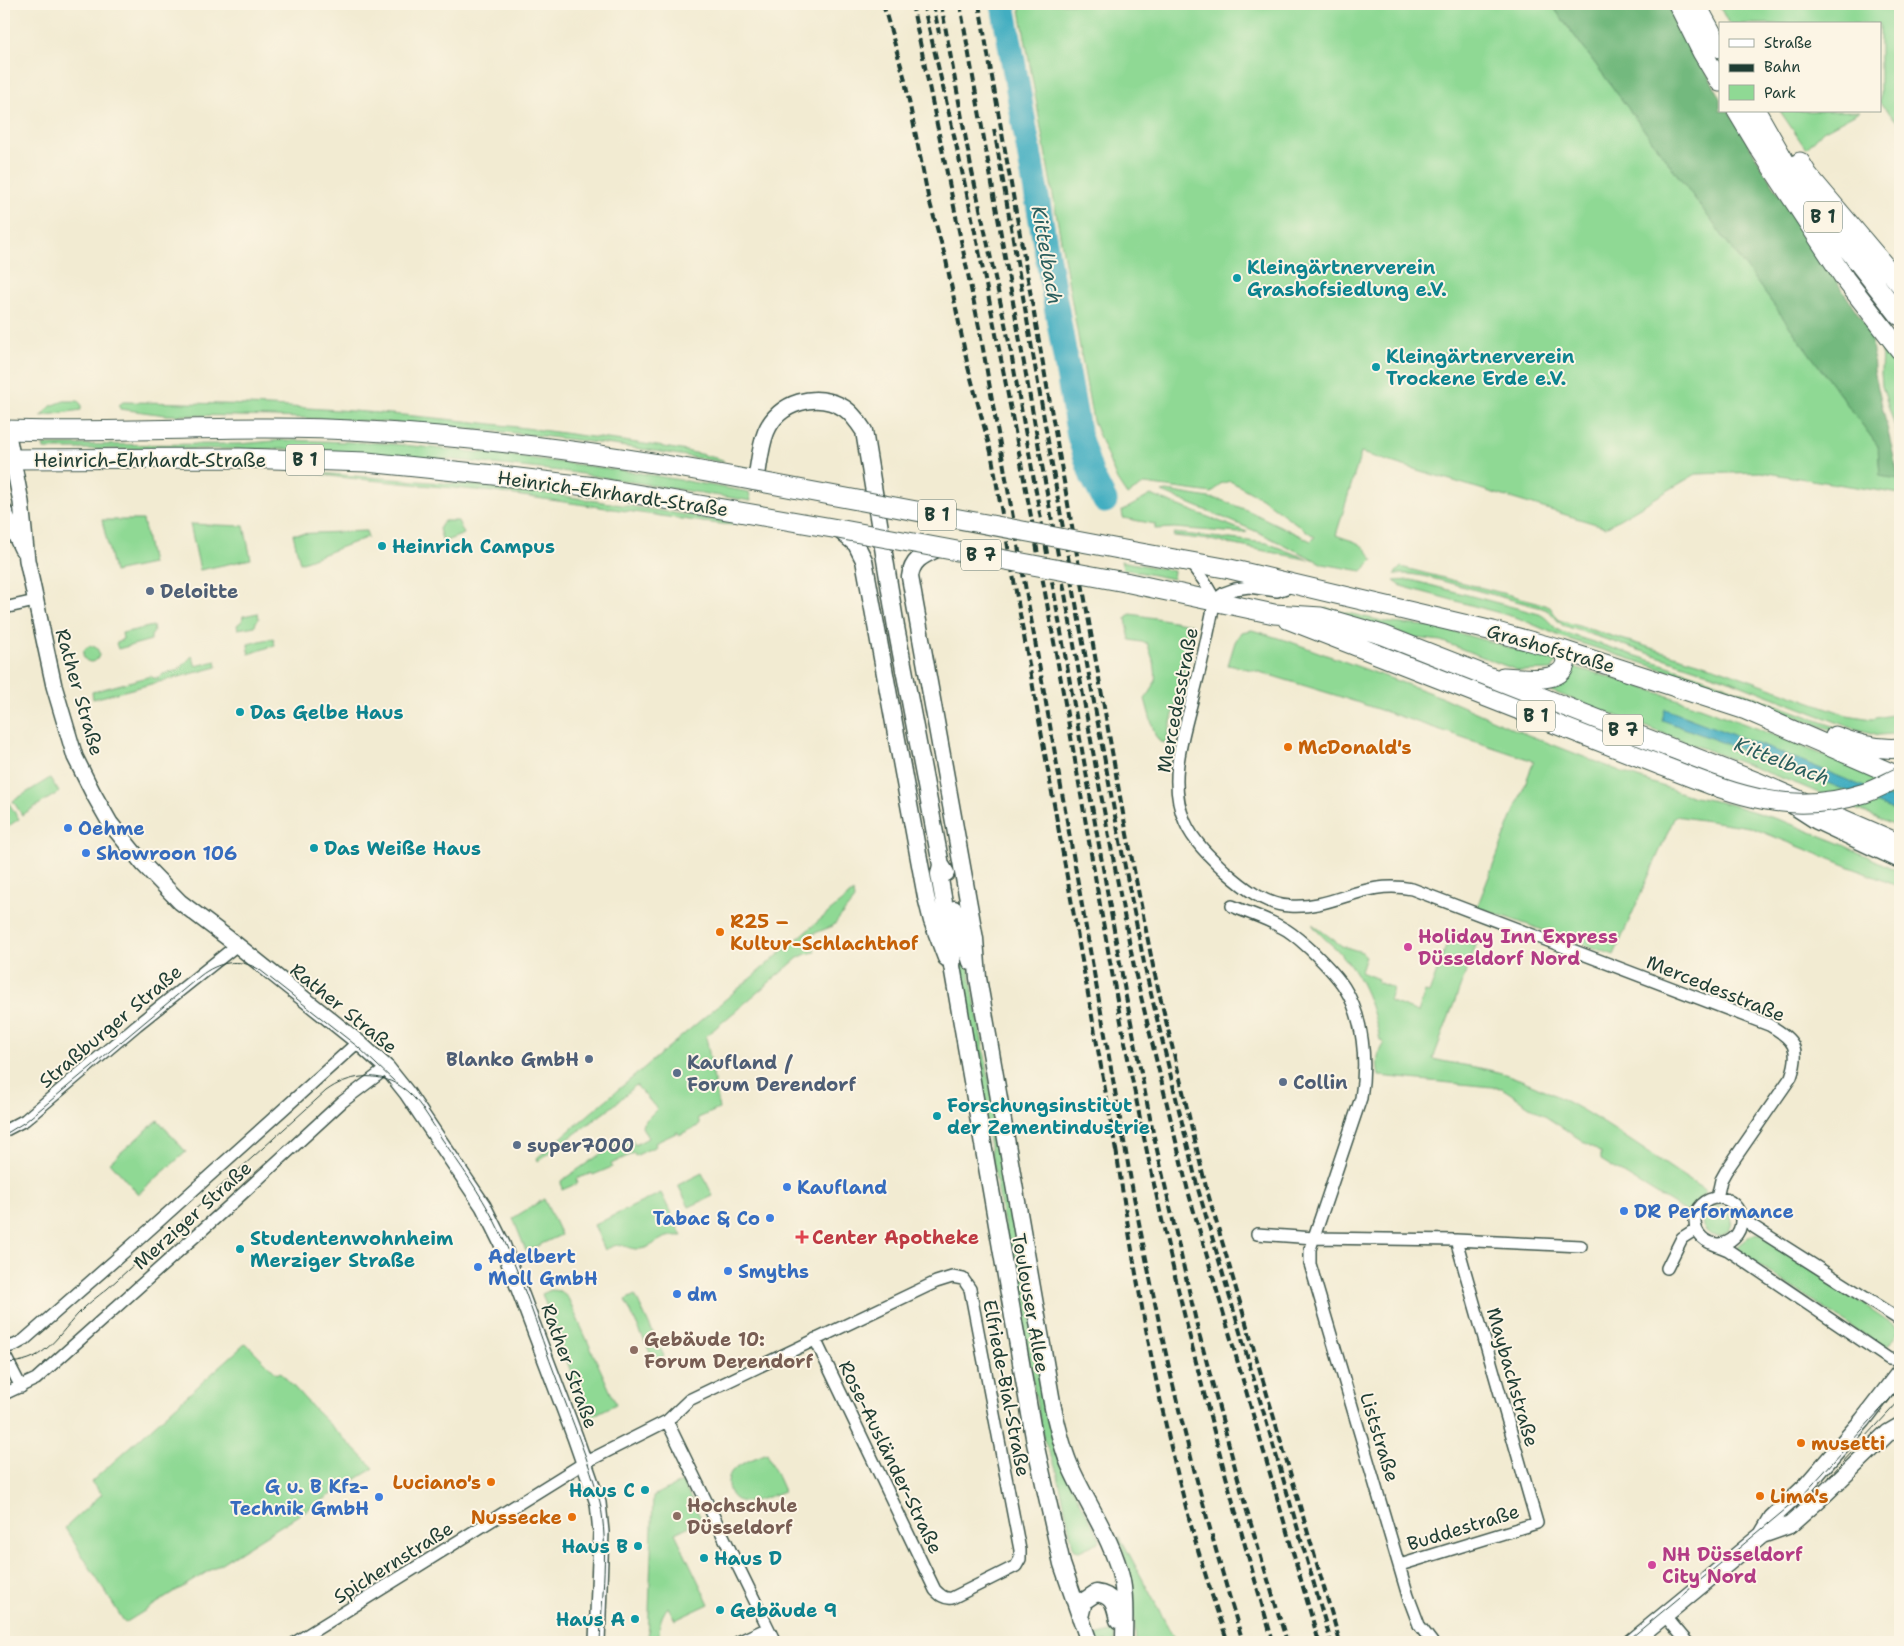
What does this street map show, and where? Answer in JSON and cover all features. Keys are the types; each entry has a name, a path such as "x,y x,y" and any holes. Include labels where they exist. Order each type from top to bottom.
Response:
{"main road":[{"path":"1678,4 1702,52 1719,80"},
{"path":"1696,4 1719,46"},
{"name":"B 1","path":"1739,112 1758,146 1845,279 1900,350"},
{"name":"B 1","path":"1757,112 1813,204 1900,316"},
{"name":"B 1","path":"1767,112 1808,175 1900,284"},
{"path":"751,480 761,456 766,432 775,417 789,406 806,400 825,400 835,403 851,413 864,431 896,627 941,865 946,873 969,958 978,978"},
{"name":"Heinrich-Ehrhardt-Straße","path":"5,426 368,431 500,442 580,452 751,480 1189,561"},
{"name":"Heinrich-Ehrhardt-Straße","path":"8,459 241,458 367,462 494,475 595,487 754,514 1215,600"},
{"path":"838,529 856,544 864,560 926,897 932,921 945,956 952,966"},
{"path":"939,548 921,556 911,568 910,577 975,940 978,978"},
{"name":"Grashofstraße","path":"1189,561 1493,630 1562,650 1746,710 1900,777"},
{"name":"B 7","path":"1215,600 1274,614 1321,617 1368,630 1757,782 1900,844"},
{"name":"B 1","path":"1274,614 1315,632 1378,654 1743,796 1778,802 1815,804 1867,792 1900,777"},
{"path":"1490,677 1532,679 1555,676 1565,666 1566,655 1562,650"},
{"name":"B 1","path":"1746,710 1781,716 1867,747 1900,748"},
{"path":"1757,782 1817,820 1900,860"},
{"path":"941,865 939,874 953,954 952,966"},
{"name":"Toulouser Allee","path":"952,966 1035,1443 1062,1564 1089,1642"},
{"name":"Toulouser Allee","path":"978,978 1053,1408 1061,1444 1070,1466 1098,1518 1116,1560 1122,1582 1125,1622 1124,1641"},
{"path":"1632,1642 1762,1535 1772,1518 1805,1487 1863,1420 1895,1377"},
{"path":"1762,1535 1790,1525 1894,1430"},
{"path":"1080,1617 1087,1598 1096,1593 1107,1595 1115,1604 1118,1623 1124,1641"}],"street":[{"name":"Rather Straße","path":"5,426 8,459 21,502 26,560 54,686 75,757 110,823 144,865 180,902 358,1042 387,1068 455,1162 494,1227 516,1277 598,1503 601,1526 597,1642"},
{"name":"Rather Straße","path":"4,512 26,560"},
{"path":"1189,561 1215,600 1224,593 1235,589 1249,587 1276,590 1297,585"},
{"name":"Mercedesstraße","path":"1215,600 1183,737 1178,770 1180,805 1184,821 1194,839 1206,853 1241,885 1274,904 1306,906 1328,902 1370,888 1385,886 1412,889 1769,1025 1786,1034 1794,1048 1795,1062 1791,1077 1726,1171 1721,1180 1717,1198"},
{"path":"4,608 35,601"},
{"name":"Liststraße","path":"1232,906 1282,927 1301,942 1329,967 1345,988 1356,1013 1364,1052 1364,1079 1361,1098 1310,1249 1310,1264 1408,1596 1419,1625 1432,1642"},
{"name":"Straßburger Straße","path":"4,1132 25,1120 173,995 237,945"},
{"name":"Merziger Straße","path":"4,1348 24,1340 358,1042"},
{"name":"Merziger Straße","path":"4,1394 36,1379 342,1102 387,1068"},
{"path":"1895,1377 1895,1360 1728,1250 1703,1239 1696,1229 1694,1217 1699,1206 1709,1199 1727,1200 1754,1227 1900,1320"},
{"path":"1714,1244 1726,1242 1736,1234 1741,1222 1738,1210"},
{"path":"1667,1268 1682,1238 1696,1229"},
{"path":"1257,1234 1314,1238 1456,1240 1581,1246"},
{"name":"Maybachstraße","path":"1456,1240 1537,1523"},
{"name":"Elfriede-Bial-Straße","path":"584,1463 667,1421 689,1400 936,1282 952,1277 958,1278 963,1280 970,1289 1020,1550 1020,1559 1016,1566 952,1598 943,1597 935,1590"},
{"name":"Rose-Ausländer-Straße","path":"815,1339 935,1590"},
{"path":"4,1354 21,1387"},
{"path":"1894,1430 1900,1416"},
{"path":"667,1421 775,1642"},
{"name":"Spichernstraße","path":"296,1642 584,1463"},
{"name":"Buddestraße","path":"1400,1565 1537,1523"},
{"path":"1665,1616 1686,1642"},
{"path":"738,1642 768,1628"}],"green space":[{"path":"1019,4 1551,4 1878,446 1880,476 1899,479 1900,494 1761,472 1696,474 1606,527 1361,453 1336,535 1358,543 1369,554 1373,560 1362,571 1323,564 1260,533 1162,492 1167,491 1221,500 1249,511 1311,541 1315,537 1261,498 1230,481 1220,484 1212,493 1145,484 1127,495 1117,480 1093,421"},
{"path":"1551,4 1667,4 1719,94 1719,112 1730,112 1767,175 1872,335 1874,371 1899,479 1880,476 1878,446"},
{"path":"1718,4 1900,4 1900,125 1882,105 1882,22 1728,22"},
{"path":"1781,112 1858,112 1823,131 1806,149"},
{"path":"1882,348 1900,370 1900,443 1882,386"},
{"path":"64,401 78,401 81,404 81,410 41,416 51,406"},
{"path":"123,402 289,407 454,420 664,447 704,455 723,460 723,462 578,440 441,426 304,418 166,415 120,409 119,405"},
{"path":"285,440 382,443 506,455 634,472 749,492 751,501 569,472 444,459 288,449 44,449 43,445 240,444"},
{"path":"306,472 518,489 732,522 732,525 495,492 338,477"},
{"path":"1151,495 1247,532 1174,528 1155,529 1155,524 1123,518 1122,511"},
{"path":"102,520 143,520 152,564 114,572"},
{"path":"444,521 458,521 464,534 443,542 439,529"},
{"path":"190,524 244,526 251,559 200,570"},
{"path":"366,531 368,537 300,563 293,534"},
{"path":"1174,533 1267,543 1310,560 1210,540 1174,536"},
{"path":"1121,561 1174,571 1173,579 1123,569"},
{"path":"1401,567 1537,602 1550,607 1559,620 1714,667 1847,715 1872,719 1900,713 1900,731 1893,734 1879,735 1849,727 1724,678 1562,625 1549,611 1542,608 1424,576 1394,574"},
{"path":"1411,580 1539,614 1562,632 1705,678 1854,734 1853,738 1704,683 1562,637 1518,618 1401,586 1394,581"},
{"path":"1326,608 1391,623 1438,627 1557,661 1552,670 1519,671 1441,641 1416,638 1324,610"},
{"path":"258,613 259,619 255,626 238,629 237,625 242,621 243,616"},
{"path":"1131,614 1191,624 1189,650 1166,743 1160,742 1155,735 1145,699 1154,685 1154,665 1147,643 1130,640 1126,619"},
{"path":"153,626 154,632 151,640 118,649 116,643 123,639 122,633"},
{"path":"1252,630 1291,642 1444,698 1523,733 1635,777 1691,796 1729,804 1786,822 1839,843 1900,872 1900,887 1750,827 1675,816 1614,955 1477,907 1534,761 1335,695 1253,670 1228,665 1235,642 1241,632"},
{"path":"273,638 275,645 249,654 248,644"},
{"path":"91,646 99,654 91,662 83,654"},
{"path":"192,656 196,666 216,661 217,667 93,699 92,692 151,676 159,678 163,674 178,670"},
{"path":"1574,667 1698,706 1900,786 1900,828 1800,785 1548,690 1547,687"},
{"path":"50,778 59,792 22,815 13,801"},
{"path":"8,802 19,819 4,829 4,804"},
{"path":"853,892 854,900 833,926 810,935 815,952 798,958 706,1036 719,1109 698,1118 700,1125 679,1135 678,1132 655,1143 656,1146 635,1156 634,1153 611,1164 612,1167 593,1175 592,1173 576,1179 578,1183 562,1190 561,1181 624,1138 631,1138 635,1145 648,1138 642,1127 643,1123 657,1109 636,1085 613,1106 538,1161 537,1158"},
{"path":"1312,924 1342,946 1362,952 1366,956 1361,972 1378,979 1377,982 1393,988 1389,1001 1418,1012 1425,992 1429,993 1452,930 1478,940 1433,1059 1499,1072 1561,1098 1610,1127 1706,1191 1688,1213 1601,1160 1601,1153 1502,1088 1379,1076 1378,1058 1384,1043 1380,1040 1367,995 1349,964"},
{"path":"953,944 967,958 1059,1461 1100,1539 1099,1542 1079,1551 1075,1550 1073,1546 1057,1471 1043,1438"},
{"path":"158,1120 186,1152 138,1194 110,1162"},
{"path":"702,1173 713,1196 689,1207 678,1185"},
{"path":"661,1193 682,1236 668,1237 646,1248 635,1249 616,1245 605,1250 594,1225"},
{"path":"544,1199 561,1235 526,1251 513,1218"},
{"path":"1717,1206 1728,1210 1732,1221 1728,1232 1717,1236 1706,1232 1702,1221 1706,1210"},
{"path":"1760,1234 1900,1329 1886,1349 1738,1252 1737,1246 1751,1235"},
{"path":"551,1290 560,1291 568,1298 616,1404 588,1418 542,1294"},
{"path":"635,1295 664,1356 654,1361 625,1300"},
{"path":"246,1343 277,1374 280,1372 315,1410 374,1468 125,1623 65,1528 102,1494 91,1482"},
{"path":"767,1453 784,1491 754,1501 738,1501 733,1497 728,1485 732,1471 744,1463"},
{"path":"682,1482 702,1520 675,1533 709,1604 675,1620 668,1607 661,1619 659,1642 648,1642 653,1496"},
{"path":"1119,1537 1176,1642 1136,1642 1130,1578"},
{"path":"1114,1631 1115,1642 1094,1642 1092,1637"}],"water":[{"path":"1665,709 1802,761 1900,802 1900,813 1794,769 1662,720"}],"waterway":[{"name":"Kittelbach","path":"1003,4 1079,436 1092,476 1105,501"}],"tram line":[{"path":"4,1135 25,1122 200,976 214,967 229,963 244,963 260,970 358,1047 394,1081"},
{"path":"4,1363 29,1359 47,1348 84,1307 107,1289 326,1091 343,1081 353,1078 372,1077 391,1081 407,1091 418,1103 477,1190 513,1260 528,1300 586,1456 600,1502 604,1536 600,1642"},
{"path":"1626,1642 1804,1494 1900,1388"},
{"path":"1829,1477 1900,1400"}],"railway":[{"path":"883,4 904,76 928,196 946,260 968,367 991,452 1117,1156"},
{"path":"912,4 980,332 1133,1192 1148,1267 1169,1368 1191,1456 1243,1642"},
{"path":"923,4 979,250 1012,416 1119,1012 1142,1128 1202,1386 1236,1515 1273,1642"},
{"path":"933,4 939,33"},
{"path":"941,4 971,167 1009,342 1126,997 1152,1128 1198,1330 1246,1508 1287,1642"},
{"path":"960,4 1097,774 1135,972 1188,1191 1319,1642"},
{"path":"979,4 1124,819 1154,971 1206,1187 1340,1642"},
{"path":"994,129 1081,632 1146,973 1198,1189 1331,1642"},
{"path":"1116,1149 1147,1336 1174,1460 1190,1522 1228,1642"}],"place":[{"name":"Kleingärtnerverein Grashofsiedlung e.V.","path":"1237,278"},
{"name":"Kleingärtnerverein Trockene Erde e.V.","path":"1376,367"},
{"name":"Heinrich Campus","path":"382,546"},
{"name":"Deloitte","path":"150,591"},
{"name":"Das Gelbe Haus","path":"240,712"},
{"name":"McDonald's","path":"1288,747"},
{"name":"Oehme","path":"68,828"},
{"name":"Das Weiße Haus","path":"314,848"},
{"name":"Showroon 106","path":"86,853"},
{"name":"R25 – Kultur‐Schlachthof","path":"720,932"},
{"name":"Holiday Inn Express Düsseldorf Nord","path":"1408,947"},
{"name":"Blanko GmbH","path":"589,1059"},
{"name":"Kaufland / Forum Derendorf","path":"677,1073"},
{"name":"Collin","path":"1283,1082"},
{"name":"Forschungsinstitut der Zementindustrie","path":"937,1116"},
{"name":"super7000","path":"517,1145"},
{"name":"Kaufland","path":"787,1187"},
{"name":"DR Performance","path":"1624,1211"},
{"name":"Tabac & Co","path":"770,1218"},
{"name":"Center Apotheke","path":"802,1237"},
{"name":"Studentenwohnheim Merziger Straße","path":"240,1249"},
{"name":"Adelbert Moll GmbH","path":"478,1267"},
{"name":"Smyths","path":"728,1271"},
{"name":"dm","path":"677,1294"},
{"name":"Gebäude 10: Forum Derendorf","path":"634,1350"},
{"name":"musetti","path":"1801,1443"},
{"name":"Luciano's","path":"491,1482"},
{"name":"Haus C","path":"645,1490"},
{"name":"Lima's","path":"1760,1496"},
{"name":"G u. B Kfz- Technik GmbH","path":"379,1497"},
{"name":"Hochschule Düsseldorf","path":"677,1516"},
{"name":"Nussecke","path":"572,1517"},
{"name":"Haus B","path":"638,1546"},
{"name":"Haus D","path":"704,1558"},
{"name":"NH Düsseldorf City Nord","path":"1652,1565"},
{"name":"Gebäude 9","path":"720,1610"},
{"name":"Haus A","path":"635,1619"}]}
